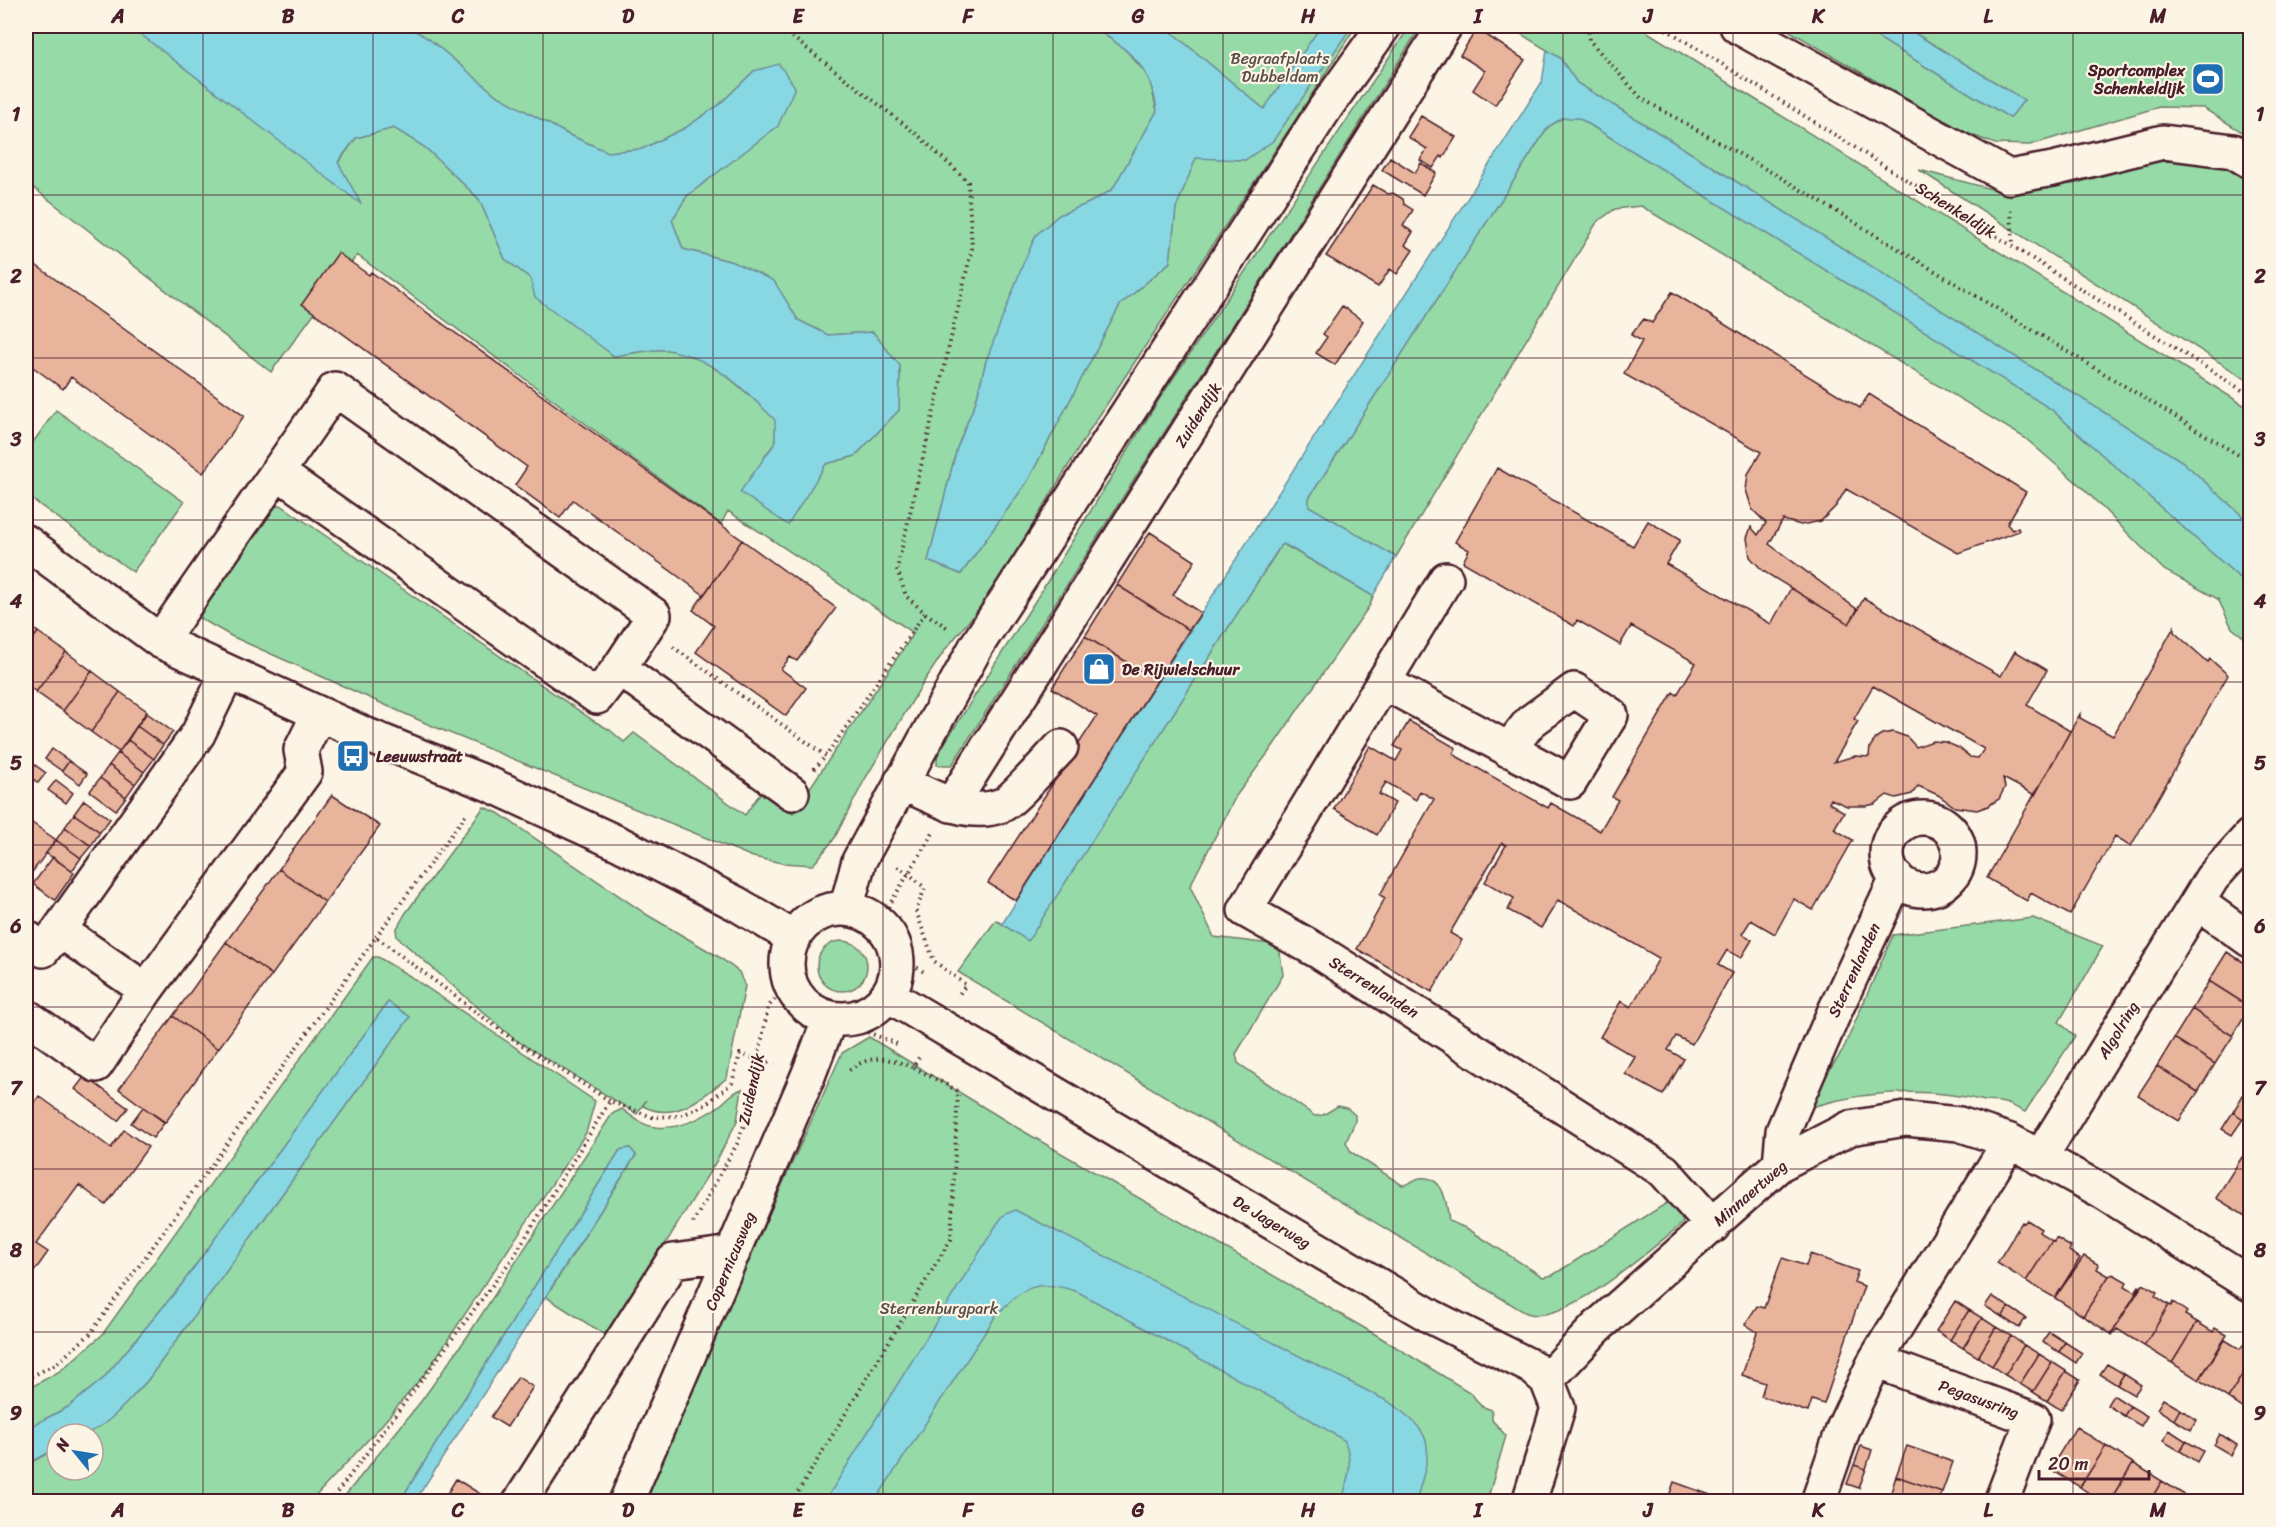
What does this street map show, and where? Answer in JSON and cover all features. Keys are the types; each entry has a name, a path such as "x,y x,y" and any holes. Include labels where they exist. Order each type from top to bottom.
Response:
{"street":[{"path":"846,909 859,861 900,782 977,645 1326,107 1384,26"},
{"name":"Zuidendijk","path":"951,805 1445,26"},
{"path":"1737,26 2009,177 2053,169 2163,142 2233,151 2250,161"},
{"path":"160,641 277,472 335,389 654,615 597,697 277,472"},
{"path":"26,542 160,641 319,714 489,784 620,844 737,904 794,938"},
{"name":"Sterrenlanden","path":"1446,579 1245,910 1321,953 1664,1171 1713,1226"},
{"path":"619,668 792,793"},
{"path":"26,937 43,950 60,930 198,734 228,672"},
{"path":"1383,681 1508,750"},
{"path":"27,1019 96,1065 146,990 305,772 301,750 319,714"},
{"path":"900,782 951,805 981,810 1004,805 1061,747"},
{"name":"Algolring","path":"2040,1158 2212,878 2250,836"},
{"name":"Sterrenlanden","path":"1780,1164 1783,1131 1833,1015 1897,878"},
{"path":"2197,902 2250,940"},
{"path":"846,909 869,915 879,922 887,932 897,954 898,968 888,995 876,1008 861,1016 843,1019 830,1018 801,1001 790,982 788,960 794,938 810,919 822,913 846,909"},
{"path":"60,930 146,990"},
{"name":"De Jagerweg","path":"888,995 1432,1317 1533,1367 1547,1380"},
{"name":"Copernicusweg","path":"626,1502 808,1076 830,1018"},
{"name":"Minnaertweg","path":"1547,1380 1597,1327 1780,1164 1850,1128 1906,1119 1959,1124 2010,1141 2102,1191 2250,1284"},
{"path":"1818,1502 1844,1427 1875,1361 2010,1141"},
{"path":"520,1502 673,1261 733,1253"},
{"name":"Pegasusring","path":"1875,1361 2033,1419 2001,1502"},
{"path":"1529,1502 1558,1408 1547,1380"}],"path":[{"path":"778,26 919,136 968,182 972,249 897,568 906,596 925,613 977,645"},
{"path":"1588,26 1588,40 1641,98 1783,180 2250,462"},
{"name":"Schenkeldijk","path":"1661,26 2250,395"},
{"path":"646,628 826,756 925,613"},
{"path":"26,1379 56,1364 90,1334 489,784"},
{"path":"879,922 951,805"},
{"path":"908,873 925,888 916,911 934,961 966,985 913,1067"},
{"path":"376,937 512,1038 610,1101 652,1117 680,1116 705,1104 732,1083 740,1054 757,1058 840,1089 848,1070 863,1061 874,1058 889,1059 913,1067 958,1091 951,1239 792,1502"},
{"name":"Zuidendijk","path":"673,1261 737,1144 747,1117 768,1007 790,982"},
{"path":"330,1502 512,1259 610,1101"}],"green space":[{"name":"Begraafplaats Dubbeldam","path":"26,26 130,26 360,202 338,163 356,138 394,128 426,148 479,199 505,259 530,278 613,356 667,349 703,361 729,378 776,420 775,443 765,456 826,464 855,456 899,410 900,366 873,332 828,335 798,320 773,281 733,262 683,249 672,220 687,196 758,141 754,71 720,104 685,128 642,149 608,152 569,135 496,95 429,39 407,26 1091,26 1124,48 1149,77 1157,111 1112,190 1059,216 986,361 976,401 957,448 928,561 961,574 1027,482 1120,305 1170,262 1176,208 1196,157 1245,160 1257,151 1264,109 1164,26 1356,26 1091,428 991,594 945,650 925,680 865,779 834,839 813,865 782,863 753,857 430,725 231,636 198,617 274,507 281,505 610,730 624,742 634,733 745,815 761,792 793,813 914,633 728,511 721,524 357,255 271,372 26,182"},
{"path":"1410,26 1421,26 952,765 937,765 937,755 1158,401"},
{"path":"1508,26 1638,26 2250,409 2250,523 2183,462 1577,83 1560,58"},
{"path":"1781,26 1859,26 2010,118 2024,100 1903,26 2250,26 2250,137 2203,108 2159,107 2030,145 1995,144 1962,131"},
{"path":"1562,118 1579,118 2051,409 2250,587 2250,642 2232,628 2218,599 2164,570 2082,487 2025,438 1641,206 1615,209 1597,222 1396,557 1308,506 1309,498 1548,127"},
{"path":"2181,154 2217,162 2250,179 2250,382 1919,170 1995,190 2073,184"},
{"path":"56,410 184,502 133,572 26,495 26,452"},
{"path":"1283,544 1373,596 1370,605 1236,796 1190,886 1214,937 1279,945 1283,975 1236,1054 1238,1063 1315,1116 1323,1115 1338,1106 1347,1108 1355,1115 1355,1122 1346,1142 1351,1152 1402,1185 1420,1178 1434,1181 1443,1192 1449,1221 1468,1229 1543,1277 1553,1275 1673,1199 1683,1223 1610,1281 1567,1307 1547,1314 1530,1314 1521,1310 958,972 996,920 1028,940"},
{"path":"484,807 498,813 649,916 719,957 739,972 745,986 727,1078 698,1100 677,1110 655,1110 643,1106 646,1100 637,1114 514,1039 397,937 396,930 405,914"},
{"path":"2033,918 2103,946 2059,1022 2075,1036 2025,1112 2002,1102 1920,1092 1876,1094 1811,1107 1815,1087 1842,1052 1893,935"},
{"path":"837,941 847,941 860,948 867,961 867,971 860,984 847,991 837,991 828,987 821,980 817,971 817,961 821,952 828,945"},
{"path":"373,957 378,957 408,975 595,1101 586,1133 427,1371 380,1427 311,1501 26,1501 26,1465 45,1455 45,1482 105,1482 105,1422 102,1422 117,1411 147,1381 410,1017 388,1002 179,1288 103,1379 68,1407 26,1429 26,1390 60,1371 102,1335"},
{"name":"Sterrenburgpark","path":"869,1037 1016,1127 1378,1336 1471,1393 1481,1406 1492,1410 1492,1420 1506,1436 1487,1501 634,1502 842,1053"},
{"path":"742,1089 737,1121 717,1160 608,1337 546,1297 636,1155 630,1148 620,1150 400,1501 340,1502 422,1400 467,1337 612,1114 622,1109 646,1125 671,1127 695,1120"}],"water":[{"path":"130,26 407,26 429,39 496,95 569,135 608,152 642,149 685,128 720,104 754,71 779,64 795,87 778,126 687,196 672,220 683,249 733,262 774,281 798,320 828,335 873,332 900,366 899,410 855,456 826,464 788,525 740,492 775,443 775,420 717,369 689,355 667,350 614,356 535,297 530,278 505,259 479,199 426,148 394,128 356,138 338,162 361,204"},
{"path":"1091,26 1164,26 1264,109 1321,26 1352,26 1273,141 1245,160 1196,158 1176,208 1170,262 1120,305 1027,482 961,574 928,561 957,448 976,401 986,361 1023,264 1036,235 1059,215 1089,203 1112,190 1157,111 1150,82 1136,60 1116,42"},
{"path":"1859,26 1903,26 2024,100 2010,118"},
{"path":"1547,50 1560,58 1577,83 2183,462 2250,523 2250,587 2051,409 1579,118 1562,118 1548,127 1309,498 1309,506 1396,557 1373,596 1284,544 1281,545 1028,941 1002,924 1542,82"},
{"path":"388,1002 410,1017 147,1381 105,1422 45,1422 45,1455 26,1465 26,1429 68,1407 103,1379 179,1288"},
{"path":"630,1148 636,1155 415,1501 400,1501 620,1150"},
{"path":"1015,1210 1389,1402 1416,1425 1427,1445 1425,1468 1416,1501 1342,1501 1349,1464 1345,1441 1303,1415 1078,1292 1041,1286 1023,1292 1014,1298 995,1317 875,1501 825,1501 997,1224 1004,1215"}],"building":[{"path":"1477,29 1525,60 1495,105 1473,90 1485,71 1460,55"},
{"path":"1421,116 1456,137 1443,158 1441,156 1433,168 1420,160 1427,149 1408,137"},
{"path":"1390,157 1415,173 1421,163 1436,173 1423,195 1382,170"},
{"path":"1373,185 1388,194 1393,193 1403,199 1404,204 1413,210 1403,226 1413,232 1405,245 1413,250 1397,274 1390,269 1378,287 1326,256"},
{"path":"338,253 369,275 371,272 742,540 704,595 573,500 560,518 515,485 527,467 302,304"},
{"path":"26,258 244,416 203,473 71,377 63,389 26,362"},
{"path":"1672,292 1860,408 1869,394 2026,492 2007,524 2012,530 2018,527 2019,531 1958,553 1846,489 1836,506 1821,521 1801,525 1783,520 1769,544 1858,610 1849,624 1763,571 1750,557 1747,538 1751,527 1758,535 1766,523 1752,509 1746,490 1748,474 1761,452 1624,374 1642,341 1631,335 1644,319 1652,323"},
{"path":"1342,306 1363,321 1335,365 1316,353 1327,337 1323,334"},
{"path":"1497,468 1633,546 1648,521 1680,540 1666,564 1771,624 1791,588 1849,624 1864,598 2001,676 2015,651 2047,670 2027,705 2070,731 2035,795 2003,778 2005,787 1999,799 1977,810 1955,807 1938,795 1918,786 1912,794 1896,798 1887,795 1875,804 1866,806 1847,806 1831,799 1829,803 1844,812 1834,829 1853,840 1813,910 1794,899 1775,934 1751,920 1742,934 1752,940 1741,958 1727,950 1718,965 1732,973 1692,1044 1676,1036 1668,1050 1684,1059 1663,1095 1625,1074 1635,1057 1600,1037 1621,1001 1631,1007 1659,958 1558,900 1541,928 1508,910 1514,898 1485,882 1506,845 1502,843 1450,933 1462,940 1432,992 1357,949 1385,898 1380,895 1434,799 1420,791 1416,800 1386,782 1379,794 1395,803 1377,835 1334,809 1370,746 1396,761 1402,750 1394,746 1409,721 1456,748 1453,754 1458,757 1548,808 1551,803 1600,831 1618,800 1612,797 1673,692 1677,695 1696,663 1631,626 1620,645 1577,620 1574,626 1463,562 1469,550 1455,542","holes":["1873,686 1984,749 1978,758 1970,757 1959,748 1945,742 1933,741 1916,747 1907,737 1893,732 1877,737 1870,747 1869,757 1855,756 1834,762 1858,721 1854,719"]},
{"path":"1150,532 1195,561 1173,595 1201,613 1189,630 1117,585"},
{"path":"742,540 836,608 797,661 790,657 781,669 806,688 786,716 696,652 714,626 693,610"},
{"path":"1117,585 1189,630 1157,681 1085,636"},
{"path":"26,623 38,632 26,649"},
{"path":"2174,627 2174,632 2208,662 2210,659 2228,675 2131,846 2115,836 2070,915 2031,893 2027,901 1987,878 2080,714 2080,718 2113,736"},
{"path":"38,632 66,652 36,692 26,684 26,649"},
{"path":"1085,636 1157,681 1016,901 988,883 1097,716 1052,688"},
{"path":"66,652 92,671 63,711 36,692"},
{"path":"92,671 120,692 91,732 63,711"},
{"path":"120,692 147,711 119,752 91,732"},
{"path":"147,713 173,732 163,745 137,726"},
{"path":"137,726 163,745 154,759 128,740"},
{"path":"128,740 154,759 144,772 118,753"},
{"path":"52,749 69,761 62,771 45,759"},
{"path":"118,753 144,772 135,784 109,765"},
{"path":"28,760 46,773 38,783 26,773"},
{"path":"69,761 87,774 80,784 62,771"},
{"path":"109,765 135,784 126,797 100,778"},
{"path":"100,778 126,797 116,810 90,791"},
{"path":"56,780 73,793 66,803 48,790"},
{"path":"332,795 380,826 325,902 279,869"},
{"path":"84,800 110,819 100,832 74,814"},
{"path":"74,814 100,832 91,846 65,827"},
{"path":"28,820 56,840 27,879 26,823"},
{"path":"65,827 91,846 81,858 56,840"},
{"path":"56,840 81,858 72,871 46,853"},
{"path":"53,857 74,873 55,900 33,884"},
{"path":"279,869 325,902 272,975 226,942"},
{"path":"226,942 272,975 218,1049 173,1016"},
{"path":"2227,952 2250,966 2250,1007 2209,981"},
{"path":"2209,981 2250,1007 2233,1036 2192,1009"},
{"path":"2192,1009 2233,1036 2215,1064 2174,1038"},
{"path":"173,1016 218,1049 165,1123 119,1089"},
{"path":"2174,1038 2215,1064 2198,1092 2157,1066"},
{"path":"2157,1066 2198,1092 2179,1121 2138,1095"},
{"path":"85,1076 128,1108 118,1121 75,1089"},
{"path":"2243,1095 2250,1100 2250,1106 2243,1119 2233,1112"},
{"path":"39,1096 111,1148 124,1130 148,1147 106,1205 79,1185 36,1244 48,1252 26,1283 26,1115"},
{"path":"143,1107 165,1122 153,1138 131,1123"},
{"path":"2233,1112 2243,1119 2232,1135 2222,1129"},
{"path":"2242,1157 2250,1162 2250,1208 2245,1216 2216,1198"},
{"path":"2027,1220 2041,1229 2039,1232 2052,1241 2026,1281 1997,1263 2022,1222"},
{"path":"2056,1238 2071,1247 2069,1251 2080,1258 2055,1298 2026,1281"},
{"path":"1810,1254 1858,1271 1854,1282 1864,1286 1824,1404 1812,1400 1808,1412 1761,1396 1765,1383 1742,1375 1757,1332 1745,1324 1757,1306 1764,1308 1782,1258 1806,1266"},
{"path":"2084,1256 2099,1265 2097,1269 2109,1276 2083,1316 2055,1298"},
{"path":"2113,1274 2127,1282 2125,1286 2135,1292 2140,1287 2111,1334 2083,1316 2109,1276"},
{"path":"2143,1284 2157,1292 2155,1296 2169,1305 2144,1346 2117,1329 2111,1334"},
{"path":"1992,1296 2009,1307 2002,1317 1985,1306"},
{"path":"1955,1301 1969,1310 1950,1340 1936,1331"},
{"path":"2173,1302 2187,1312 2185,1315 2197,1322 2172,1363 2144,1346"},
{"path":"2009,1307 2026,1318 2019,1328 2002,1317"},
{"path":"1969,1310 1982,1318 1963,1348 1950,1340"},
{"path":"1982,1318 1996,1327 1978,1357 1963,1348"},
{"path":"2197,1322 2213,1332 2215,1328 2227,1335 2199,1380 2172,1363"},
{"path":"1996,1327 2011,1336 1992,1366 1978,1357"},
{"path":"2049,1332 2065,1342 2059,1352 2042,1342"},
{"path":"2011,1336 2024,1345 2005,1375 1992,1366"},
{"path":"2225,1340 2240,1349 2243,1345 2250,1350 2250,1362 2228,1398 2199,1380"},
{"path":"2065,1342 2082,1353 2076,1363 2059,1352"},
{"path":"2024,1345 2039,1354 2020,1384 2005,1375"},
{"path":"2039,1354 2052,1362 2033,1392 2020,1384"},
{"path":"2052,1362 2066,1371 2047,1401 2033,1392"},
{"path":"2250,1362 2250,1413 2228,1398"},
{"path":"2107,1364 2124,1374 2117,1385 2100,1374"},
{"path":"2066,1371 2080,1380 2061,1410 2047,1401"},
{"path":"2124,1374 2141,1385 2134,1395 2117,1385"},
{"path":"518,1377 533,1387 507,1427 491,1417"},
{"path":"2113,1395 2130,1406 2124,1416 2107,1405"},
{"path":"2163,1399 2180,1409 2174,1420 2157,1409"},
{"path":"2130,1406 2147,1416 2141,1426 2124,1416"},
{"path":"2180,1409 2197,1420 2191,1430 2174,1420"},
{"path":"2076,1427 2106,1446 2080,1487 2050,1469"},
{"path":"2169,1430 2186,1441 2180,1451 2163,1441"},
{"path":"2220,1434 2237,1445 2231,1455 2214,1445"},
{"path":"2186,1441 2203,1451 2197,1462 2180,1451"},
{"path":"1861,1446 1872,1450 1866,1469 1854,1465"},
{"path":"1907,1446 1953,1462 1942,1492 1896,1476"},
{"path":"2106,1446 2133,1463 2109,1502 2102,1502 2080,1487"},
{"path":"2133,1463 2162,1481 2149,1502 2109,1502"},
{"path":"1854,1465 1866,1469 1859,1488 1847,1484"},
{"path":"1896,1476 1942,1492 1939,1502 1888,1502"},
{"path":"456,1479 490,1500 489,1502 442,1502"},
{"path":"2162,1481 2191,1499 2189,1502 2149,1502"},
{"path":"1674,1482 1730,1502 1667,1502"}],"place":[{"name":"Sportcomplex Schenkeldijk","path":"2208,79"},
{"name":"De Rijwielschuur","path":"1099,669"},
{"name":"Leeuwstraat","path":"353,756"}]}
